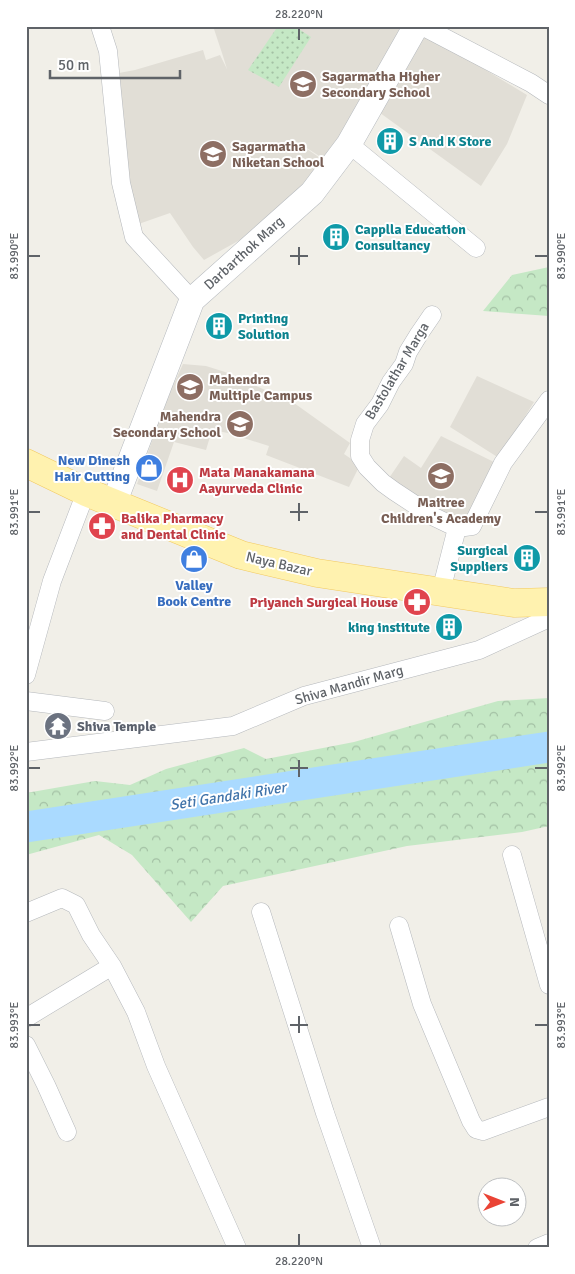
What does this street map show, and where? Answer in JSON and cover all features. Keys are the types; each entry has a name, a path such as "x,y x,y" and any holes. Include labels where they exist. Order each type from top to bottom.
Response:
{"main road":[{"name":"Darbarthok Marg","path":"114,503 192,300 312,193 349,144 416,26"},
{"name":"Naya Bazar","path":"26,463 86,492 241,555 317,573 514,603 549,602"}],"street":[{"path":"100,26 108,51 121,183 134,237 192,300"},
{"path":"422,26 549,95"},
{"path":"349,144 476,248"},
{"name":"Bastolathar Marga","path":"432,315 408,352 404,364 391,382 380,404 365,424 360,440 360,456 367,467 394,492 432,516 457,528"},
{"path":"441,591 457,528 472,526 503,463 543,419 549,400"},
{"path":"26,674 52,581 86,492"},
{"name":"Shiva Mandir Marg","path":"26,752 234,726 304,696 479,650 549,618"},
{"path":"26,701 105,710"},
{"path":"512,855 549,985"},
{"path":"26,913 62,898 76,905 91,935 112,966 136,1012 156,1066 237,1248"},
{"path":"261,912 325,1113 372,1248"},
{"path":"399,926 422,1004 476,1129 483,1131 549,1107"},
{"path":"26,1018 112,966"},
{"path":"26,1045 66,1132"},
{"path":"537,1248 549,1243"}],"shaded area":[{"name":"Sagarmatha Niketan School","path":"213,26 396,26 402,30 340,137 324,159 291,138 323,160 309,191 263,227 204,260 170,213 130,227 108,75 135,70 203,50 206,60 220,55 227,69"},
{"path":"423,32 527,95 507,144 481,186 376,110"},
{"name":"Mahendra Secondary School","path":"183,364 206,366 225,372 294,403 350,443 344,454 360,465 349,487 266,455 269,446 212,430 206,450 174,442 157,491 137,484 166,401"},
{"path":"477,376 534,402 499,458 450,427"},
{"name":"Maitree Children's Academy","path":"441,436 498,464 467,527 385,484 404,456 421,468"}],"green space":[{"path":"278,26 294,26 311,37 279,87 248,70"},
{"path":"549,267 549,316 483,311 512,275"},
{"path":"549,698 549,826 522,832 407,846 223,886 191,922 132,855 99,835 26,855 26,793 95,781 130,785 166,769 244,748 266,759 354,742 498,701"}],"waterway":[{"name":"Seti Gandaki River","path":"26,827 549,747"}],"place":[{"name":"Sagarmatha Higher Secondary School","path":"303,84"},
{"name":"S And K Store","path":"390,141"},
{"name":"Sagarmatha Niketan School","path":"213,154"},
{"name":"Capplla Education Consultancy","path":"336,237"},
{"name":"Printing Solution","path":"219,326"},
{"name":"Mahendra Multiple Campus","path":"190,387"},
{"name":"Mahendra Secondary School","path":"240,424"},
{"name":"New Dinesh Hair Cutting","path":"149,468"},
{"name":"Maitree Children's Academy","path":"441,476"},
{"name":"Mata Manakamana Aayurveda Clinic","path":"180,480"},
{"name":"Balika Pharmacy and Dental Clinic","path":"102,526"},
{"name":"Surgical Suppliers","path":"527,558"},
{"name":"Valley Book Centre","path":"194,559"},
{"name":"Priyanch Surgical House","path":"417,602"},
{"name":"king institute","path":"449,627"},
{"name":"Shiva Temple","path":"58,726"}]}
